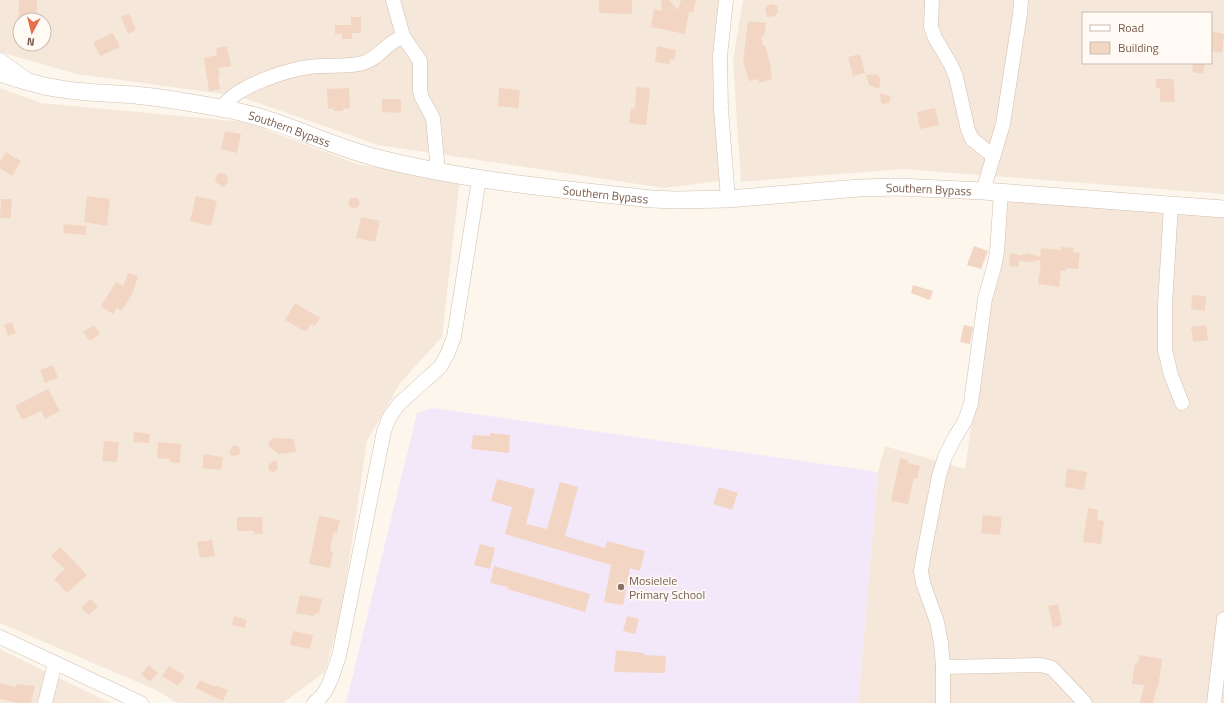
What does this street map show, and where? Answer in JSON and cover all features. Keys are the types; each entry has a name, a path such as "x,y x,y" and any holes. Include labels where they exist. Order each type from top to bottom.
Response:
{"street":[{"path":"393,0 403,36 420,61 420,91 422,98 433,118 438,171"},
{"path":"726,0 720,56 721,109 728,199"},
{"path":"932,0 931,27 935,38 956,77 968,130 972,139 993,156"},
{"path":"983,191 1006,109 1020,14 1020,0"},
{"path":"220,108 238,93 256,83 273,77 295,70 319,66 342,66 362,63 373,59 391,43 403,36"},
{"path":"0,60 32,83"},
{"name":"Southern Bypass","path":"0,73 32,83 83,92 136,95 220,108 272,122 354,152 479,179 652,199 728,199 859,188 899,187 1001,192 1224,209"},
{"path":"319,702 331,679 339,656 378,454 384,431 389,418 399,404 440,367 447,355 454,337 479,179"},
{"path":"943,703 943,667 936,622 923,583 921,571 939,476 945,457 965,421 971,403 985,299 997,252 1001,192"},
{"path":"1171,205 1165,304 1165,350 1171,375 1182,404"},
{"path":"1214,703 1224,619"},
{"path":"0,637 141,703"},
{"path":"46,703 55,663"},
{"path":"943,667 1010,665 1048,666 1052,668 1085,703"}],"shaded area":[{"path":"0,0 722,0 720,181 664,188 378,145 238,96 76,74 0,52"},
{"path":"743,0 1224,0 1224,194 902,169 741,182 733,61"},
{"path":"0,88 41,103 245,122 360,165 460,179 442,337 401,382 367,441 342,609 325,672 283,703 178,703 156,690 0,623"},
{"path":"1005,199 1224,214 1224,703 858,703 878,472 885,446 965,469"},
{"name":"Mosielele Primary School","path":"433,408 878,472 858,703 346,703 417,413"},
{"path":"0,649 34,666 111,703 0,703"}],"building":[{"path":"19,0 37,0 37,12 18,12"},
{"path":"599,0 632,0 632,14 599,13"},
{"path":"661,0 669,0 678,10 681,0 696,0 693,13 689,12 685,34 651,27 654,9 662,11"},
{"path":"771,4 777,6 778,12 775,16 767,17 765,9"},
{"path":"129,13 136,30 128,34 121,17"},
{"path":"351,17 361,17 361,33 352,33 352,39 342,39 342,34 335,34 335,25 351,25"},
{"path":"747,21 766,23 764,37 761,35 763,46 765,45 770,64 772,79 759,83 758,79 749,81 743,62"},
{"path":"1212,31 1224,34 1222,53 1212,51"},
{"path":"113,33 120,47 100,56 93,42"},
{"path":"227,46 231,66 218,68 220,89 209,91 204,58 217,55 216,48"},
{"path":"657,46 676,50 674,60 670,59 669,64 655,62"},
{"path":"860,54 865,73 853,76 848,57"},
{"path":"1193,64 1205,64 1203,74 1192,72"},
{"path":"877,74 881,79 879,89 869,85 866,75"},
{"path":"1156,79 1174,79 1175,102 1160,102 1160,88 1156,88"},
{"path":"636,87 650,88 646,125 629,123 631,108 635,109"},
{"path":"349,88 350,108 343,109 343,111 334,111 334,108 328,109 327,89"},
{"path":"499,88 520,90 518,108 498,106"},
{"path":"880,93 891,97 889,103 882,104"},
{"path":"382,99 401,99 401,113 382,112"},
{"path":"935,108 939,125 920,129 917,112"},
{"path":"225,131 241,134 237,153 221,149"},
{"path":"6,152 21,161 12,176 0,168 0,162"},
{"path":"217,174 226,174 228,177 228,181 224,188 215,181"},
{"path":"87,196 110,199 107,226 84,222"},
{"path":"196,196 217,201 211,226 190,221"},
{"path":"352,198 356,198 358,199 358,207 352,208 349,205 349,201"},
{"path":"1,199 12,199 11,218 0,218"},
{"path":"361,217 380,221 375,242 356,238"},
{"path":"64,224 86,226 86,235 63,233"},
{"path":"974,246 988,251 981,269 967,265"},
{"path":"1061,247 1073,248 1073,252 1080,253 1078,269 1066,268 1066,271 1061,271 1059,287 1038,284 1041,265 1040,260 1028,262 1019,261 1018,267 1009,266 1010,253 1020,256 1028,253 1040,257 1041,248 1061,250"},
{"path":"128,273 138,276 133,292 122,311 117,308 113,314 101,306 116,282 123,286"},
{"path":"913,285 933,291 930,300 911,293"},
{"path":"1192,295 1206,296 1205,311 1191,309"},
{"path":"295,303 320,318 315,326 311,324 306,332 285,320"},
{"path":"12,322 16,333 8,336 4,325"},
{"path":"94,325 100,334 90,341 83,332"},
{"path":"964,325 973,327 970,344 960,342"},
{"path":"1206,325 1208,340 1193,342 1191,327"},
{"path":"53,365 58,378 45,383 40,370"},
{"path":"48,389 60,411 45,419 41,411 22,420 15,406"},
{"path":"134,432 150,434 149,443 133,442"},
{"path":"490,433 510,435 509,453 471,449 473,435 490,436"},
{"path":"273,438 294,439 296,452 278,454 269,446 269,441"},
{"path":"104,441 119,442 117,462 102,461"},
{"path":"158,442 181,444 180,463 170,462 170,459 157,458"},
{"path":"235,445 240,449 240,454 235,456 229,454 231,448"},
{"path":"204,454 223,457 221,470 202,468"},
{"path":"900,458 908,460 908,463 920,466 917,479 914,478 908,504 891,501"},
{"path":"276,460 278,466 277,470 273,472 270,471 268,468 269,464"},
{"path":"1067,469 1087,472 1084,490 1065,487"},
{"path":"497,479 535,489 526,524 547,529 560,482 578,487 565,536 605,548 607,541 645,551 640,571 630,568 623,605 604,602 611,565 505,534 512,507 491,501"},
{"path":"719,487 738,493 732,510 713,504"},
{"path":"1088,508 1098,510 1097,520 1104,521 1101,544 1083,542"},
{"path":"983,515 1002,517 1000,535 981,533"},
{"path":"319,516 340,520 337,533 333,532 330,552 333,552 330,568 309,564"},
{"path":"237,517 262,517 263,534 254,534 254,531 237,531"},
{"path":"212,540 215,556 200,558 197,542"},
{"path":"480,544 495,548 490,569 474,565"},
{"path":"60,547 87,575 67,593 54,579 65,569 51,556"},
{"path":"494,566 590,594 585,612 507,589 508,587 490,583"},
{"path":"300,595 322,599 319,614 315,613 314,616 296,613"},
{"path":"90,599 98,606 89,615 81,608"},
{"path":"1058,604 1062,625 1053,628 1048,606"},
{"path":"234,616 247,620 245,628 232,625"},
{"path":"627,616 639,619 635,634 623,631"},
{"path":"293,631 313,635 310,649 290,645"},
{"path":"616,650 644,653 644,655 666,656 665,673 614,672"},
{"path":"1139,655 1162,659 1158,688 1157,686 1153,703 1140,703 1144,685 1132,684 1135,663 1138,663"},
{"path":"149,665 158,673 150,682 141,674"},
{"path":"169,666 185,676 178,686 162,676"},
{"path":"200,680 215,687 216,685 228,690 223,701 196,688"},
{"path":"0,683 16,687 16,684 35,686 31,703 17,703 0,699"}],"place":[{"name":"Mosielele Primary School","path":"621,587"}]}
